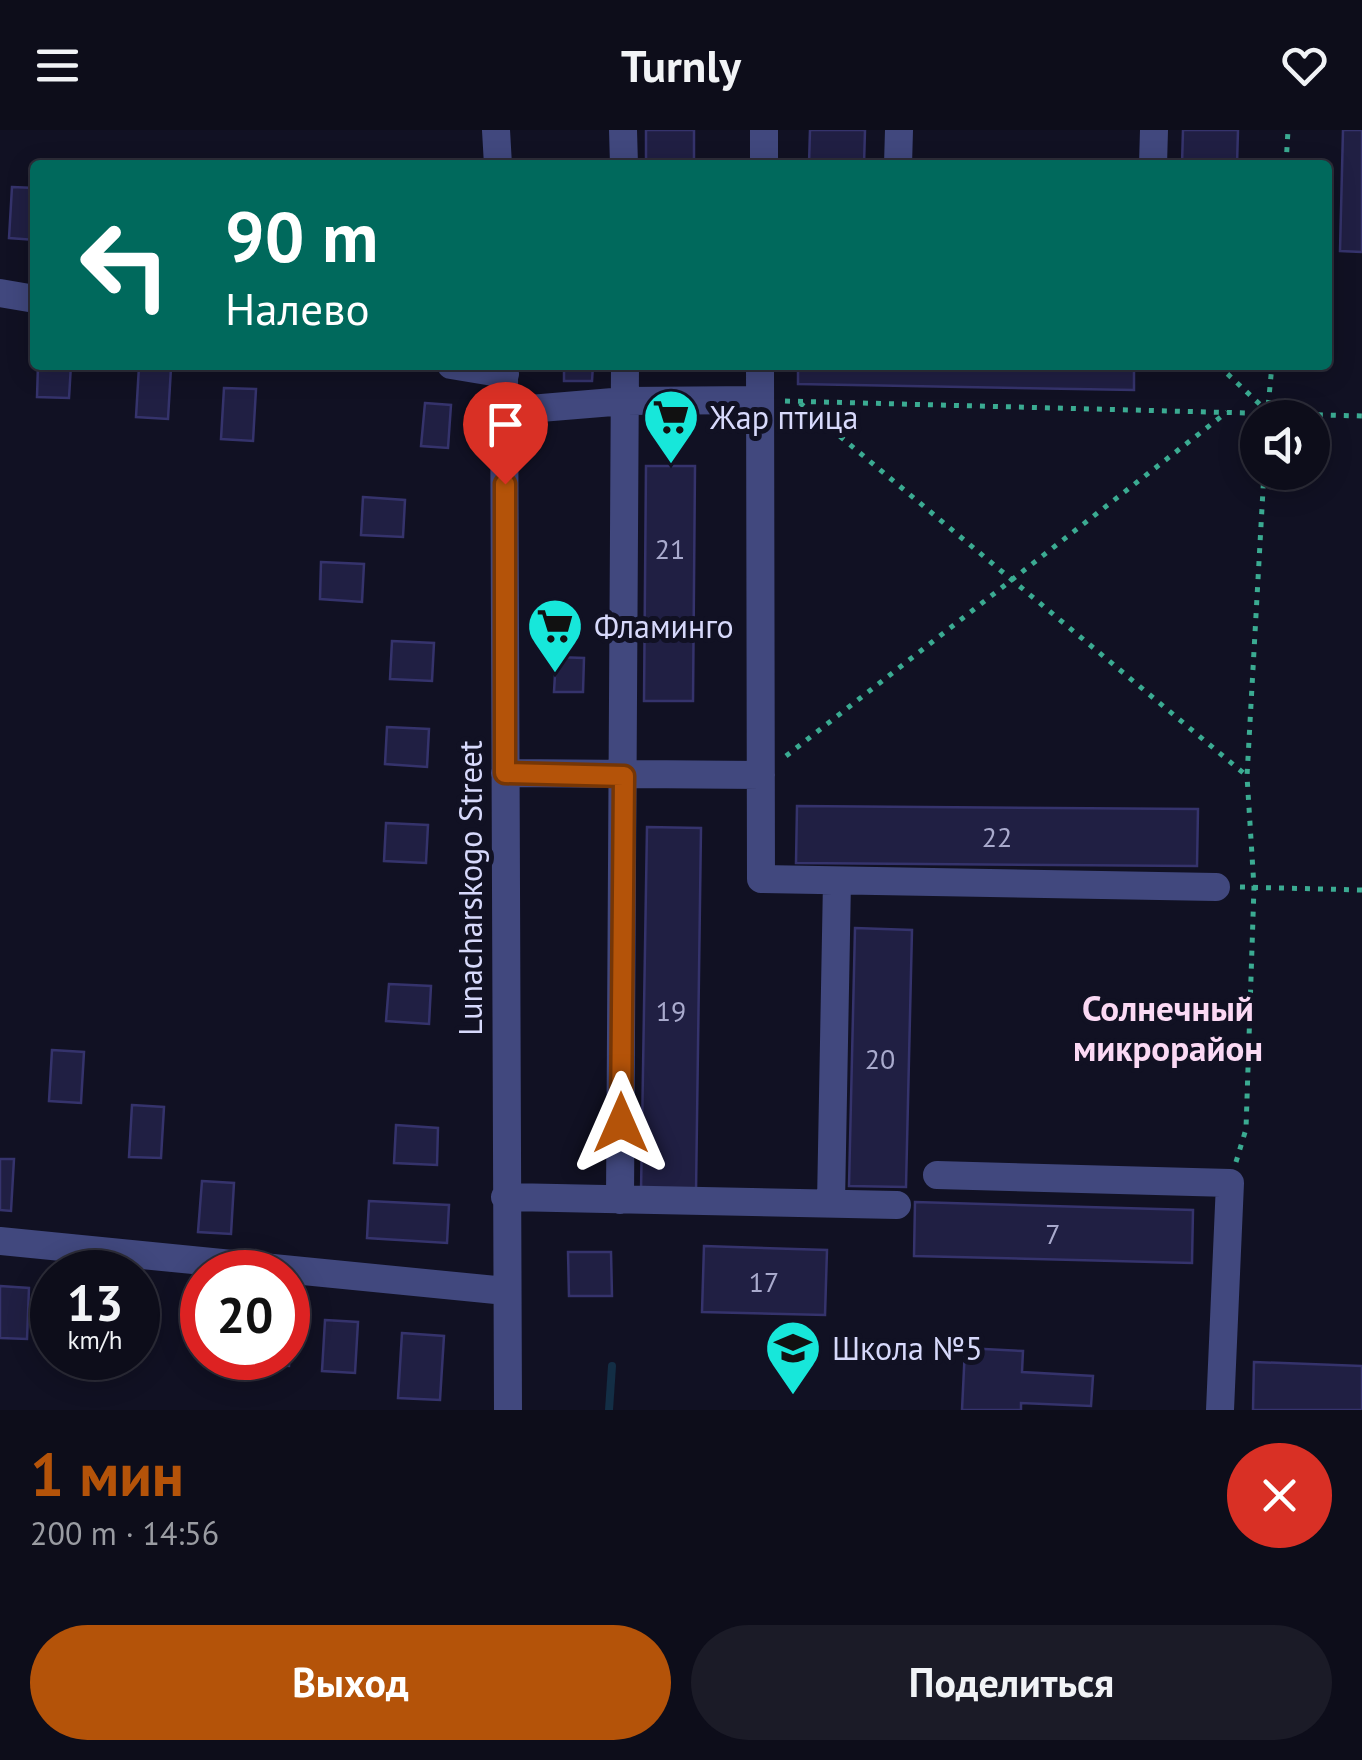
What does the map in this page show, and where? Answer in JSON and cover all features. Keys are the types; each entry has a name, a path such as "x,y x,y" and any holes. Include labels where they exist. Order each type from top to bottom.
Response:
{"street":[{"path":"496,130 498,160"},
{"path":"623,130 624,160"},
{"path":"764,130 764,160"},
{"path":"898,160 899,130"},
{"path":"1152,160 1154,130"},
{"path":"0,293 30,298"},
{"name":"Lunacharskogo Street","path":"505,370 508,1410"},
{"path":"620,1200 625,370"},
{"path":"760,370 761,879 1216,887"},
{"path":"505,411 625,400 760,400"},
{"path":"505,773 762,776"},
{"path":"831,1203 837,881"},
{"path":"937,1176 1230,1183 1220,1410"},
{"path":"505,1196 898,1205"},
{"path":"0,1241 506,1291"}],"path":[{"path":"1286,160 1288,130"},
{"path":"1223,370 1253,400"},
{"path":"1268,400 1271,370"},
{"path":"760,400 1240,411"},
{"path":"798,401 1247,776"},
{"path":"762,776 1010,578 1230,410"},
{"path":"1330,415 1362,416"},
{"path":"1230,1183 1246,1129 1254,887 1247,776 1263,490"},
{"path":"1216,887 1362,890"}],"building":[{"path":"646,130 694,130 694,160 646,160"},
{"path":"810,130 865,130 864,160 809,160"},
{"path":"1183,130 1238,130 1237,160 1182,160"},
{"path":"1343,130 1362,130 1362,252 1340,251"},
{"path":"12,187 30,188 30,240 9,238"},
{"path":"38,370 71,370 69,398 37,397"},
{"path":"139,370 171,370 168,419 136,417"},
{"path":"564,370 593,370 592,381 564,381"},
{"path":"798,370 1134,370 1134,390 798,384"},
{"path":"224,388 256,389 253,441 221,439"},
{"path":"425,403 451,405 448,448 421,446"},
{"path":"646,466 695,466 693,701 644,701"},
{"path":"363,497 405,500 403,537 361,535"},
{"path":"321,562 364,564 362,602 320,599"},
{"path":"392,641 434,643 432,681 390,679"},
{"path":"556,657 584,658 583,692 554,692"},
{"path":"387,727 429,729 427,767 385,764"},
{"path":"797,806 1198,809 1197,866 796,863"},
{"path":"386,823 428,825 426,863 384,861"},
{"path":"647,827 701,828 696,1193 641,1192"},
{"path":"855,928 912,930 906,1187 849,1186"},
{"path":"389,984 431,986 429,1024 386,1021"},
{"path":"52,1050 84,1052 81,1103 49,1101"},
{"path":"132,1105 164,1107 161,1158 129,1157"},
{"path":"396,1125 438,1128 437,1165 394,1163"},
{"path":"0,1159 14,1159 11,1211 0,1210"},
{"path":"202,1181 234,1183 231,1234 198,1232"},
{"path":"369,1201 449,1205 447,1243 367,1238"},
{"path":"915,1202 1193,1210 1192,1263 914,1256"},
{"path":"704,1246 827,1250 825,1315 702,1312"},
{"path":"568,1252 611,1252 612,1296 569,1296"},
{"path":"0,1286 29,1288 27,1339 0,1338"},
{"path":"325,1320 358,1322 355,1373 322,1371"},
{"path":"402,1333 444,1336 440,1400 398,1398"},
{"path":"965,1348 1023,1351 1022,1372 1093,1376 1091,1406 1021,1403 1021,1410 962,1410"},
{"path":"1254,1362 1362,1366 1362,1410 1253,1410"}],"waterway":[{"path":"609,1410 612,1366"}],"place":[{"name":"Жар птица","path":"671,466"},
{"name":"Фламинго","path":"555,675"},
{"name":"Школа №5","path":"793,1397"}],"district":[{"name":"Солнечный микрорайон","path":"1168,1028"}],"route":[{"path":"505,484 505,773 624,776 621,1123"}]}
